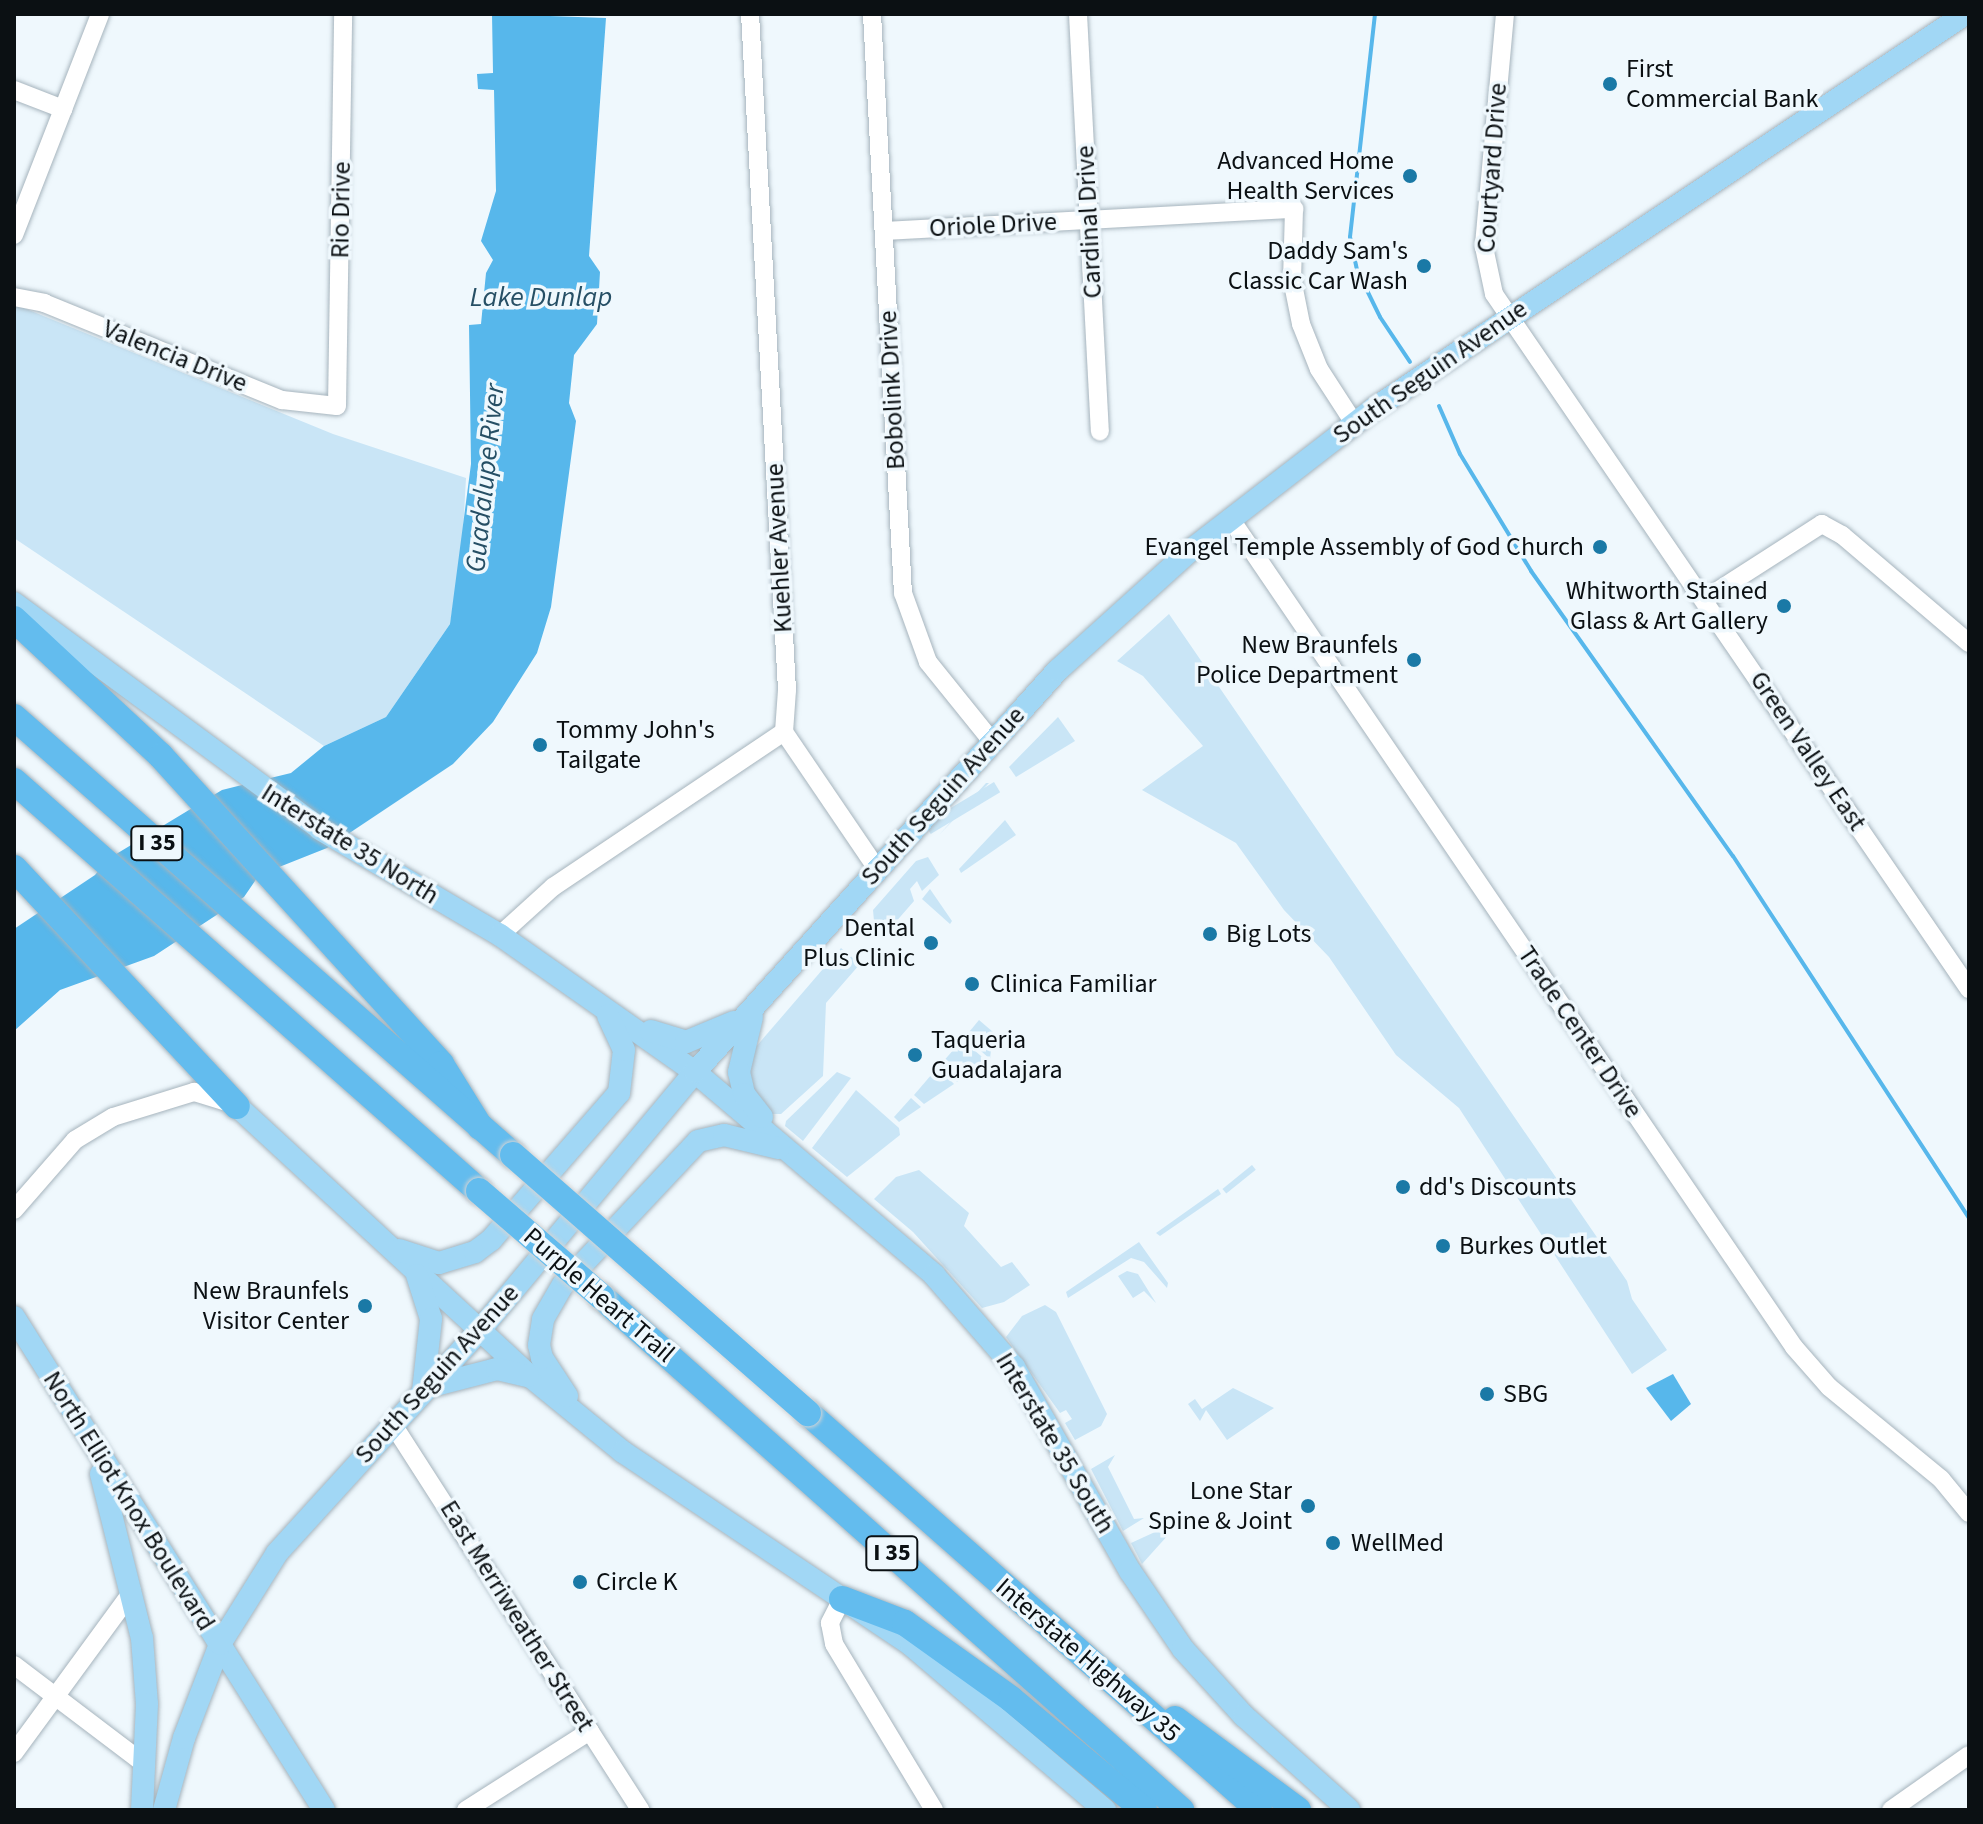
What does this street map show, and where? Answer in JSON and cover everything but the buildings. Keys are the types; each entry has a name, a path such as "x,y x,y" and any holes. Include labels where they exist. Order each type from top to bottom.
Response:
{"highway":[{"path":"14,619 161,756 332,948 441,1064 480,1127"},
{"name":"Purple Heart Trail","path":"14,717 917,1510"},
{"name":"Purple Heart Trail","path":"14,781 1181,1810"},
{"path":"14,868 237,1106"},
{"name":"Interstate Highway 35","path":"917,1510 1259,1810"},
{"path":"842,1599 905,1623 1011,1699 1144,1810"},
{"path":"1103,1673 1211,1742 1298,1810"}],"main road":[{"name":"South Seguin Avenue","path":"164,1810 191,1715 220,1644 277,1553 392,1423 480,1330 695,1072 755,1009 991,740 1107,623 1230,518 1354,423 1965,14"},
{"name":"Interstate 35 North","path":"14,603 224,762 405,881 500,935 695,1072"},
{"path":"604,1007 686,1042 712,1035 755,1009"},
{"path":"380,1241 439,1263 475,1252 491,1240 619,1093 624,1050 604,1007"},
{"path":"755,1009 739,1056 740,1082 758,1113 797,1157"},
{"name":"Interstate 35 South","path":"695,1072 934,1275 986,1330 1036,1400 1130,1571 1183,1649 1244,1716 1349,1810"},
{"path":"237,1106 380,1241 531,1377 584,1420 689,1501 842,1599 950,1675 1105,1810"},
{"path":"584,1420 553,1378 539,1345 543,1319 563,1285 680,1154 698,1141 724,1135 744,1137 797,1157"},
{"path":"417,1274 431,1319 423,1392"},
{"name":"North Elliot Knox Boulevard","path":"14,1317 324,1810"},
{"path":"423,1392 454,1376 483,1370 511,1370 531,1377"},
{"path":"89,1439 132,1592 147,1704 142,1810"}],"street":[{"path":"14,235 100,14"},
{"name":"Rio Drive","path":"337,406 343,14"},
{"name":"Kuehler Avenue","path":"750,14 787,690 784,732"},
{"name":"Bobolink Drive","path":"872,14 906,607 935,672 991,740"},
{"name":"Cardinal Drive","path":"1078,14 1100,431"},
{"name":"Courtyard Drive","path":"1505,14 1484,260 1494,294 1509,317"},
{"path":"14,90 63,109"},
{"name":"Oriole Drive","path":"884,231 1294,209 1292,279 1301,324 1319,369 1354,423"},
{"name":"Valencia Drive","path":"14,297 44,303 282,400 337,406"},
{"name":"Green Valley East","path":"1509,317 1705,599 1969,989"},
{"name":"Trade Center Drive","path":"1230,518 1794,1347 1829,1387 1941,1479 1969,1513"},
{"path":"1705,599 1822,524 1969,643"},
{"path":"500,935 553,887 784,732 877,869"},
{"path":"14,1210 75,1140 113,1117 194,1092 213,1094 237,1106"},
{"name":"East Merriweather Street","path":"392,1423 640,1810"},
{"path":"14,1753 132,1592"},
{"path":"842,1599 830,1623 834,1644 934,1810"},
{"path":"14,1665 143,1763"},
{"path":"466,1810 590,1731"},
{"path":"1891,1810 1969,1755"}],"shaded area":[{"path":"14,304 333,434 466,478 462,550 450,624 386,717 324,746 14,538"},
{"path":"1169,614 1627,1281 1632,1299 1667,1350 1632,1374 1459,1108 1396,1055 1329,957 1284,910 1236,843 1142,790 1203,746 1143,676 1117,661"},
{"path":"1058,717 1075,741 1016,777 1009,767"},
{"path":"994,782 1000,792 931,834 925,824"},
{"path":"986,783 989,783 939,835"},
{"path":"1005,820 1016,835 961,873 959,869"},
{"path":"928,857 939,875 922,891 917,881 910,889 914,901 887,932 874,921 873,910 916,861"},
{"path":"930,889 952,921 950,924 922,899"},
{"path":"841,948 860,964 826,1003 823,1076 781,1114 771,1114 752,1093 748,1075 755,1048"},
{"path":"979,1020 993,1032 990,1059 965,1037"},
{"path":"962,1040 987,1061 957,1082 941,1064"},
{"path":"938,1067 954,1084 924,1104 914,1095"},
{"path":"837,1072 851,1078 803,1141 785,1126 786,1121"},
{"path":"856,1090 899,1128 900,1135 847,1177 812,1148"},
{"path":"911,1098 921,1107 899,1122 894,1117"},
{"path":"1252,1165 1256,1170 1226,1194 1222,1189"},
{"path":"919,1170 969,1213 964,1226 1001,1267 1012,1262 1030,1285 1004,1302 982,1308 913,1232 874,1199 896,1177"},
{"path":"1218,1189 1221,1194 1160,1236 1156,1233"},
{"path":"1139,1242 1168,1283 1167,1288 1144,1262 1131,1258 1068,1298 1066,1292"},
{"path":"1127,1271 1138,1274 1156,1303 1144,1291 1133,1298 1118,1276"},
{"path":"1045,1305 1056,1312 1107,1414 1101,1426 1075,1440 1065,1423 1072,1419 1066,1410 1060,1413 1006,1337 1022,1316"},
{"path":"1233,1388 1274,1408 1227,1440 1206,1410 1200,1421 1188,1404 1195,1399 1202,1409"},
{"path":"1115,1455 1108,1467 1134,1519 1144,1518 1123,1531 1091,1469"},
{"path":"1155,1532 1169,1534 1142,1564 1131,1543"}],"water":[{"name":"Lake Dunlap","path":"492,14 606,18 589,256 600,272 597,324 574,355 569,403 576,421 551,607 537,653 493,722 453,764 327,848 259,875 244,897 154,956 60,990 14,1031 14,929 95,875 108,859 222,790 291,773 324,746 386,717 450,624 471,464 469,325 481,324 486,273 493,260 481,241 496,191 494,90 478,89 477,74 493,73"},
{"path":"1673,1374 1691,1404 1671,1421 1646,1388"}],"waterway":[{"path":"1375,14 1350,237 1357,270 1380,317 1410,362"},
{"path":"1439,406 1460,454 1531,571 1733,856 1969,1218"}],"place":[{"name":"First Commercial Bank","path":"1610,84"},
{"name":"Advanced Home Health Services","path":"1410,176"},
{"name":"Daddy Sam's Classic Car Wash","path":"1424,266"},
{"name":"Evangel Temple Assembly of God Church","path":"1600,547"},
{"name":"Whitworth Stained Glass & Art Gallery","path":"1784,606"},
{"name":"New Braunfels Police Department","path":"1414,660"},
{"name":"Tommy John's Tailgate","path":"540,745"},
{"name":"Big Lots","path":"1210,934"},
{"name":"Dental Plus Clinic","path":"931,943"},
{"name":"Clinica Familiar","path":"972,984"},
{"name":"Taqueria Guadalajara","path":"915,1055"},
{"name":"dd's Discounts","path":"1403,1187"},
{"name":"Burkes Outlet","path":"1443,1246"},
{"name":"New Braunfels Visitor Center","path":"365,1306"},
{"name":"SBG","path":"1487,1394"},
{"name":"Lone Star Spine & Joint","path":"1308,1506"},
{"name":"WellMed","path":"1333,1543"},
{"name":"Circle K","path":"580,1582"}],"water label":[{"name":"Guadalupe River","path":"485,478"}]}
